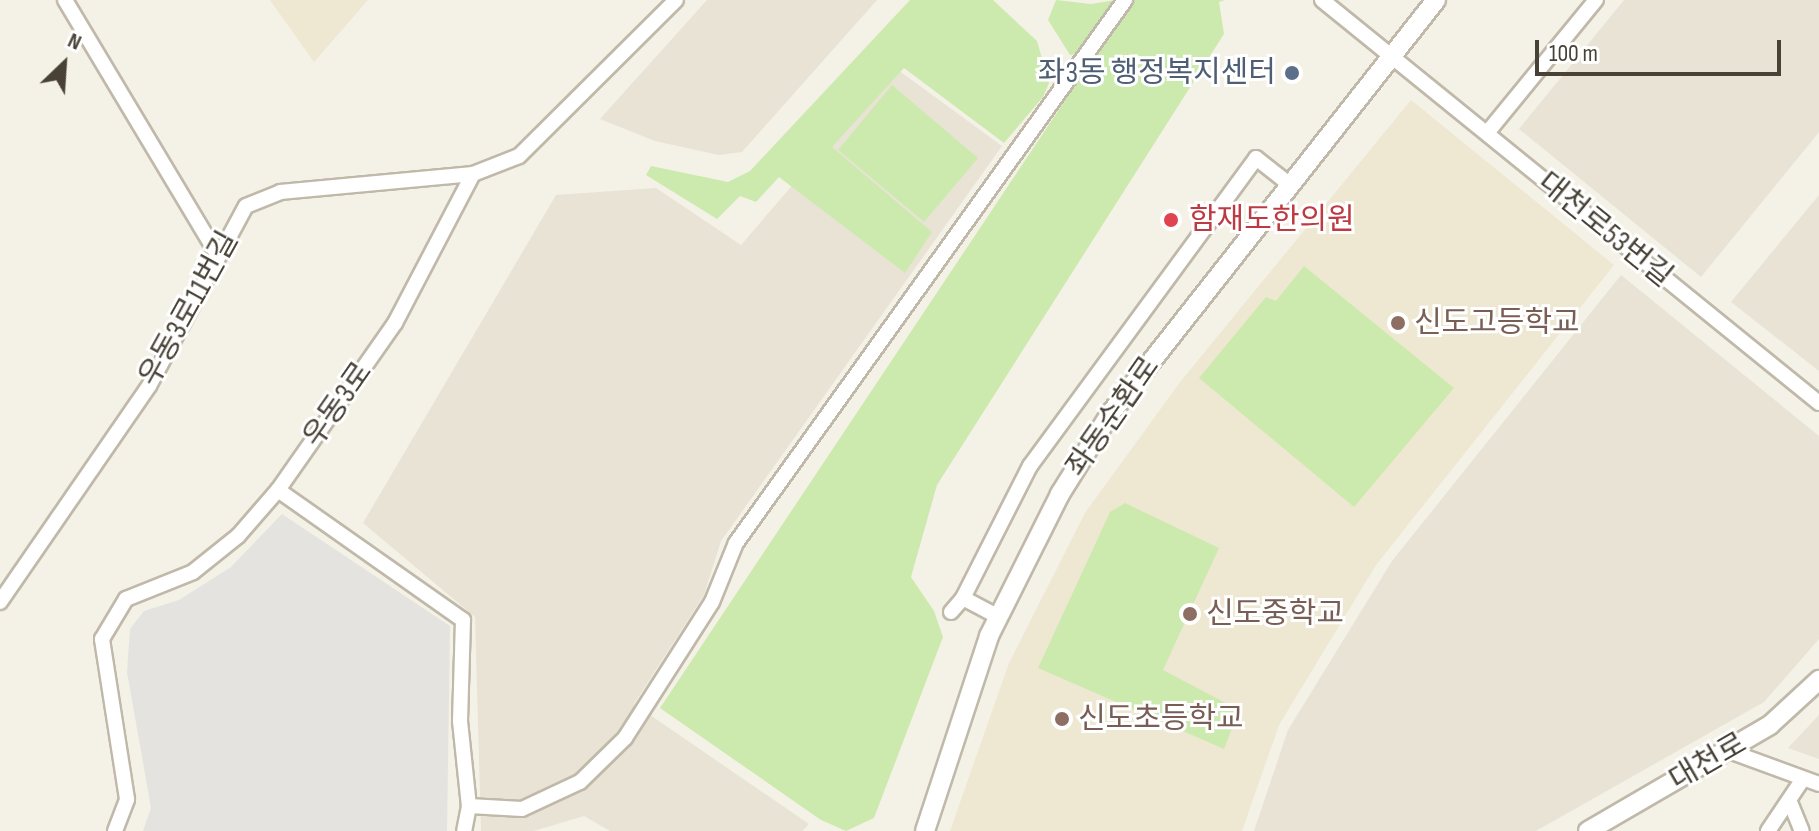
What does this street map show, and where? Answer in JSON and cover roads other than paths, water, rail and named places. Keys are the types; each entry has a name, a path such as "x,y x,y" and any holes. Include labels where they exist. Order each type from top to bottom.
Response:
{"street":[{"path":"65,0 217,254"},
{"path":"473,174 519,156 542,137 676,0"},
{"path":"469,806 522,809 580,782 625,738 712,602 736,543 1125,0"},
{"path":"1322,0 1392,56"},
{"name":"좌동순환로","path":"925,831 998,617 1060,494 1110,414 1436,0"},
{"path":"1487,133 1596,0"},
{"name":"대천로53번길","path":"1392,56 1819,403"},
{"path":"951,612 963,598 1030,466 1256,158 1289,184"},
{"name":"우동3로11번길","path":"0,602 149,386 217,254 246,206 280,192 473,174"},
{"name":"우동3로","path":"115,831 127,799 102,639 126,599 193,572 238,536 278,490 395,323 473,174"},
{"path":"278,490 463,620 460,721 469,806 464,831"},
{"path":"963,598 998,617"},
{"name":"대천로","path":"1588,831 1770,725 1819,680"},
{"path":"1729,751 1819,784"},
{"path":"1768,831 1803,779"},
{"path":"1790,802 1802,831"}],"place":[{"name":"좌3동 행정복지센터","path":"1292,73"},
{"name":"함재도한의원","path":"1171,220"},
{"name":"신도고등학교","path":"1398,323"},
{"name":"신도중학교","path":"1190,614"},
{"name":"신도초등학교","path":"1062,719"}]}
